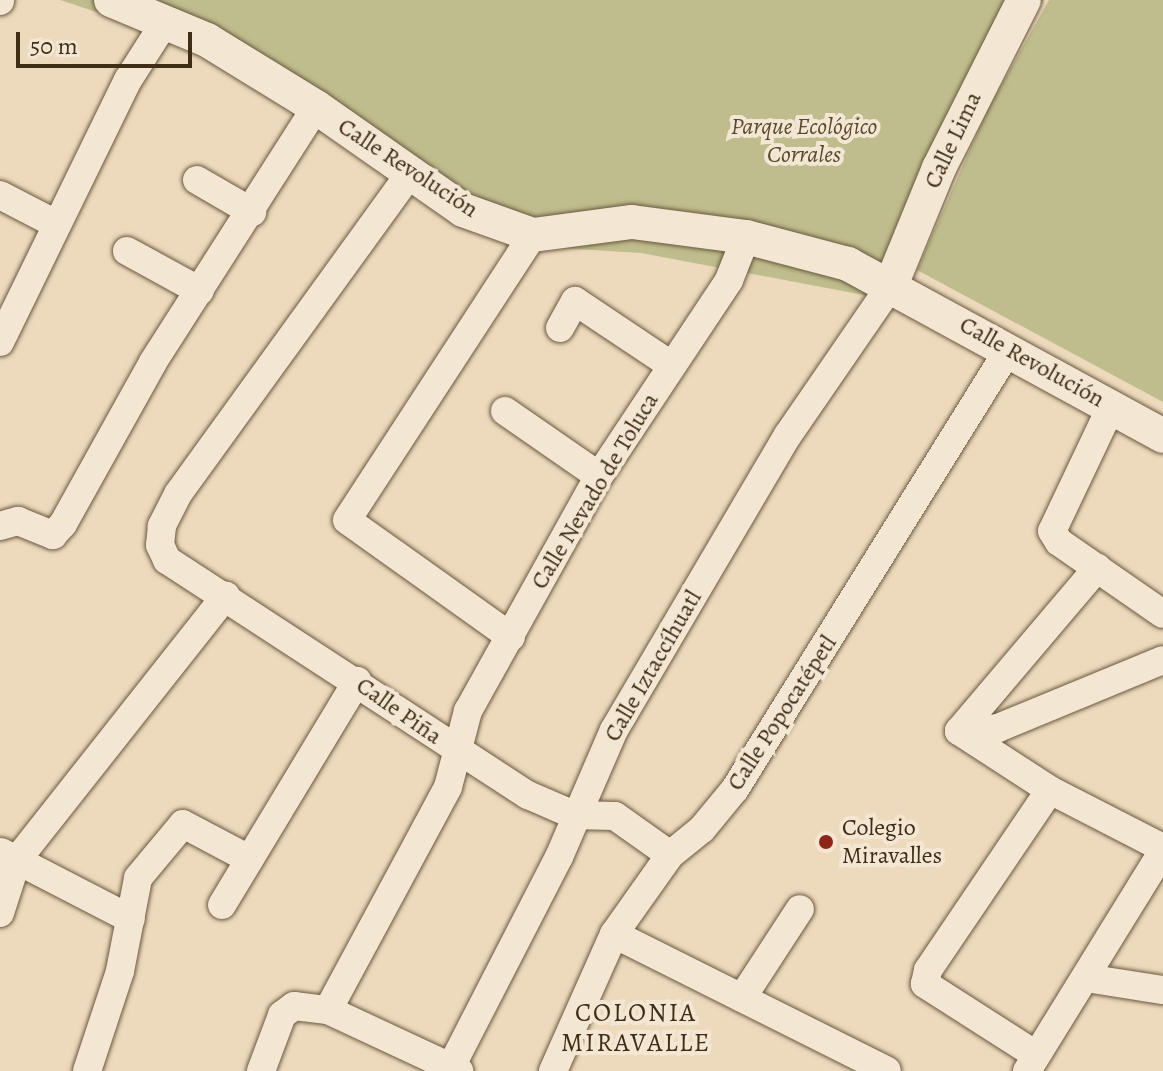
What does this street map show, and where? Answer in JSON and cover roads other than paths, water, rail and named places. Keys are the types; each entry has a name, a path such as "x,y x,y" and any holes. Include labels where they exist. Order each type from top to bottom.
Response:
{"street":[{"name":"Calle Revolución","path":"111,0 207,40 316,107 463,210 533,235 632,222 746,237 848,264 1009,349 1163,436"},
{"name":"Calle Lima","path":"891,285 939,168 1024,0"},
{"path":"0,342 128,80 165,22"},
{"path":"0,526 18,521 53,535 63,524 153,362 252,212 316,107"},
{"name":"Calle Piña","path":"411,172 178,494 162,526 160,545 167,560 226,595 460,752 574,815 615,816 670,855"},
{"path":"197,180 252,212"},
{"path":"0,195 56,224"},
{"path":"511,637 347,520 533,235"},
{"name":"Calle Nevado de Toluca","path":"328,1010 448,787 460,752 468,711 599,476 729,280 746,237"},
{"path":"127,251 200,291"},
{"name":"Calle Iztaccíhuatl","path":"455,1069 559,857 574,815 614,730 788,435 891,285"},
{"path":"560,328 575,301 671,365"},
{"name":"Calle Popocatépetl","path":"561,1068 614,934 670,855 702,829 735,789 1009,349"},
{"path":"1111,407 1052,531 1059,542 1163,614"},
{"path":"505,411 599,476"},
{"path":"959,731 1097,568"},
{"path":"0,913 8,856 226,595"},
{"path":"959,731 998,728 1163,660"},
{"path":"222,905 357,681"},
{"path":"959,731 1050,790 1163,850 1032,1063 925,984 928,970 1050,790"},
{"path":"87,1071 131,919 138,878 183,824 249,859"},
{"path":"8,856 131,919"},
{"path":"742,998 800,909"},
{"path":"614,934 887,1071"},
{"path":"1086,978 1163,990"},
{"path":"261,1071 282,1015 294,1006 328,1010 412,1060 455,1069"}],"place":[{"name":"Colegio Miravalles","path":"826,842"}],"district":[{"name":"COLONIA MIRAVALLE","path":"636,1028"}],"park label":[{"name":"Parque Ecológico Corrales","path":"804,141"}]}
